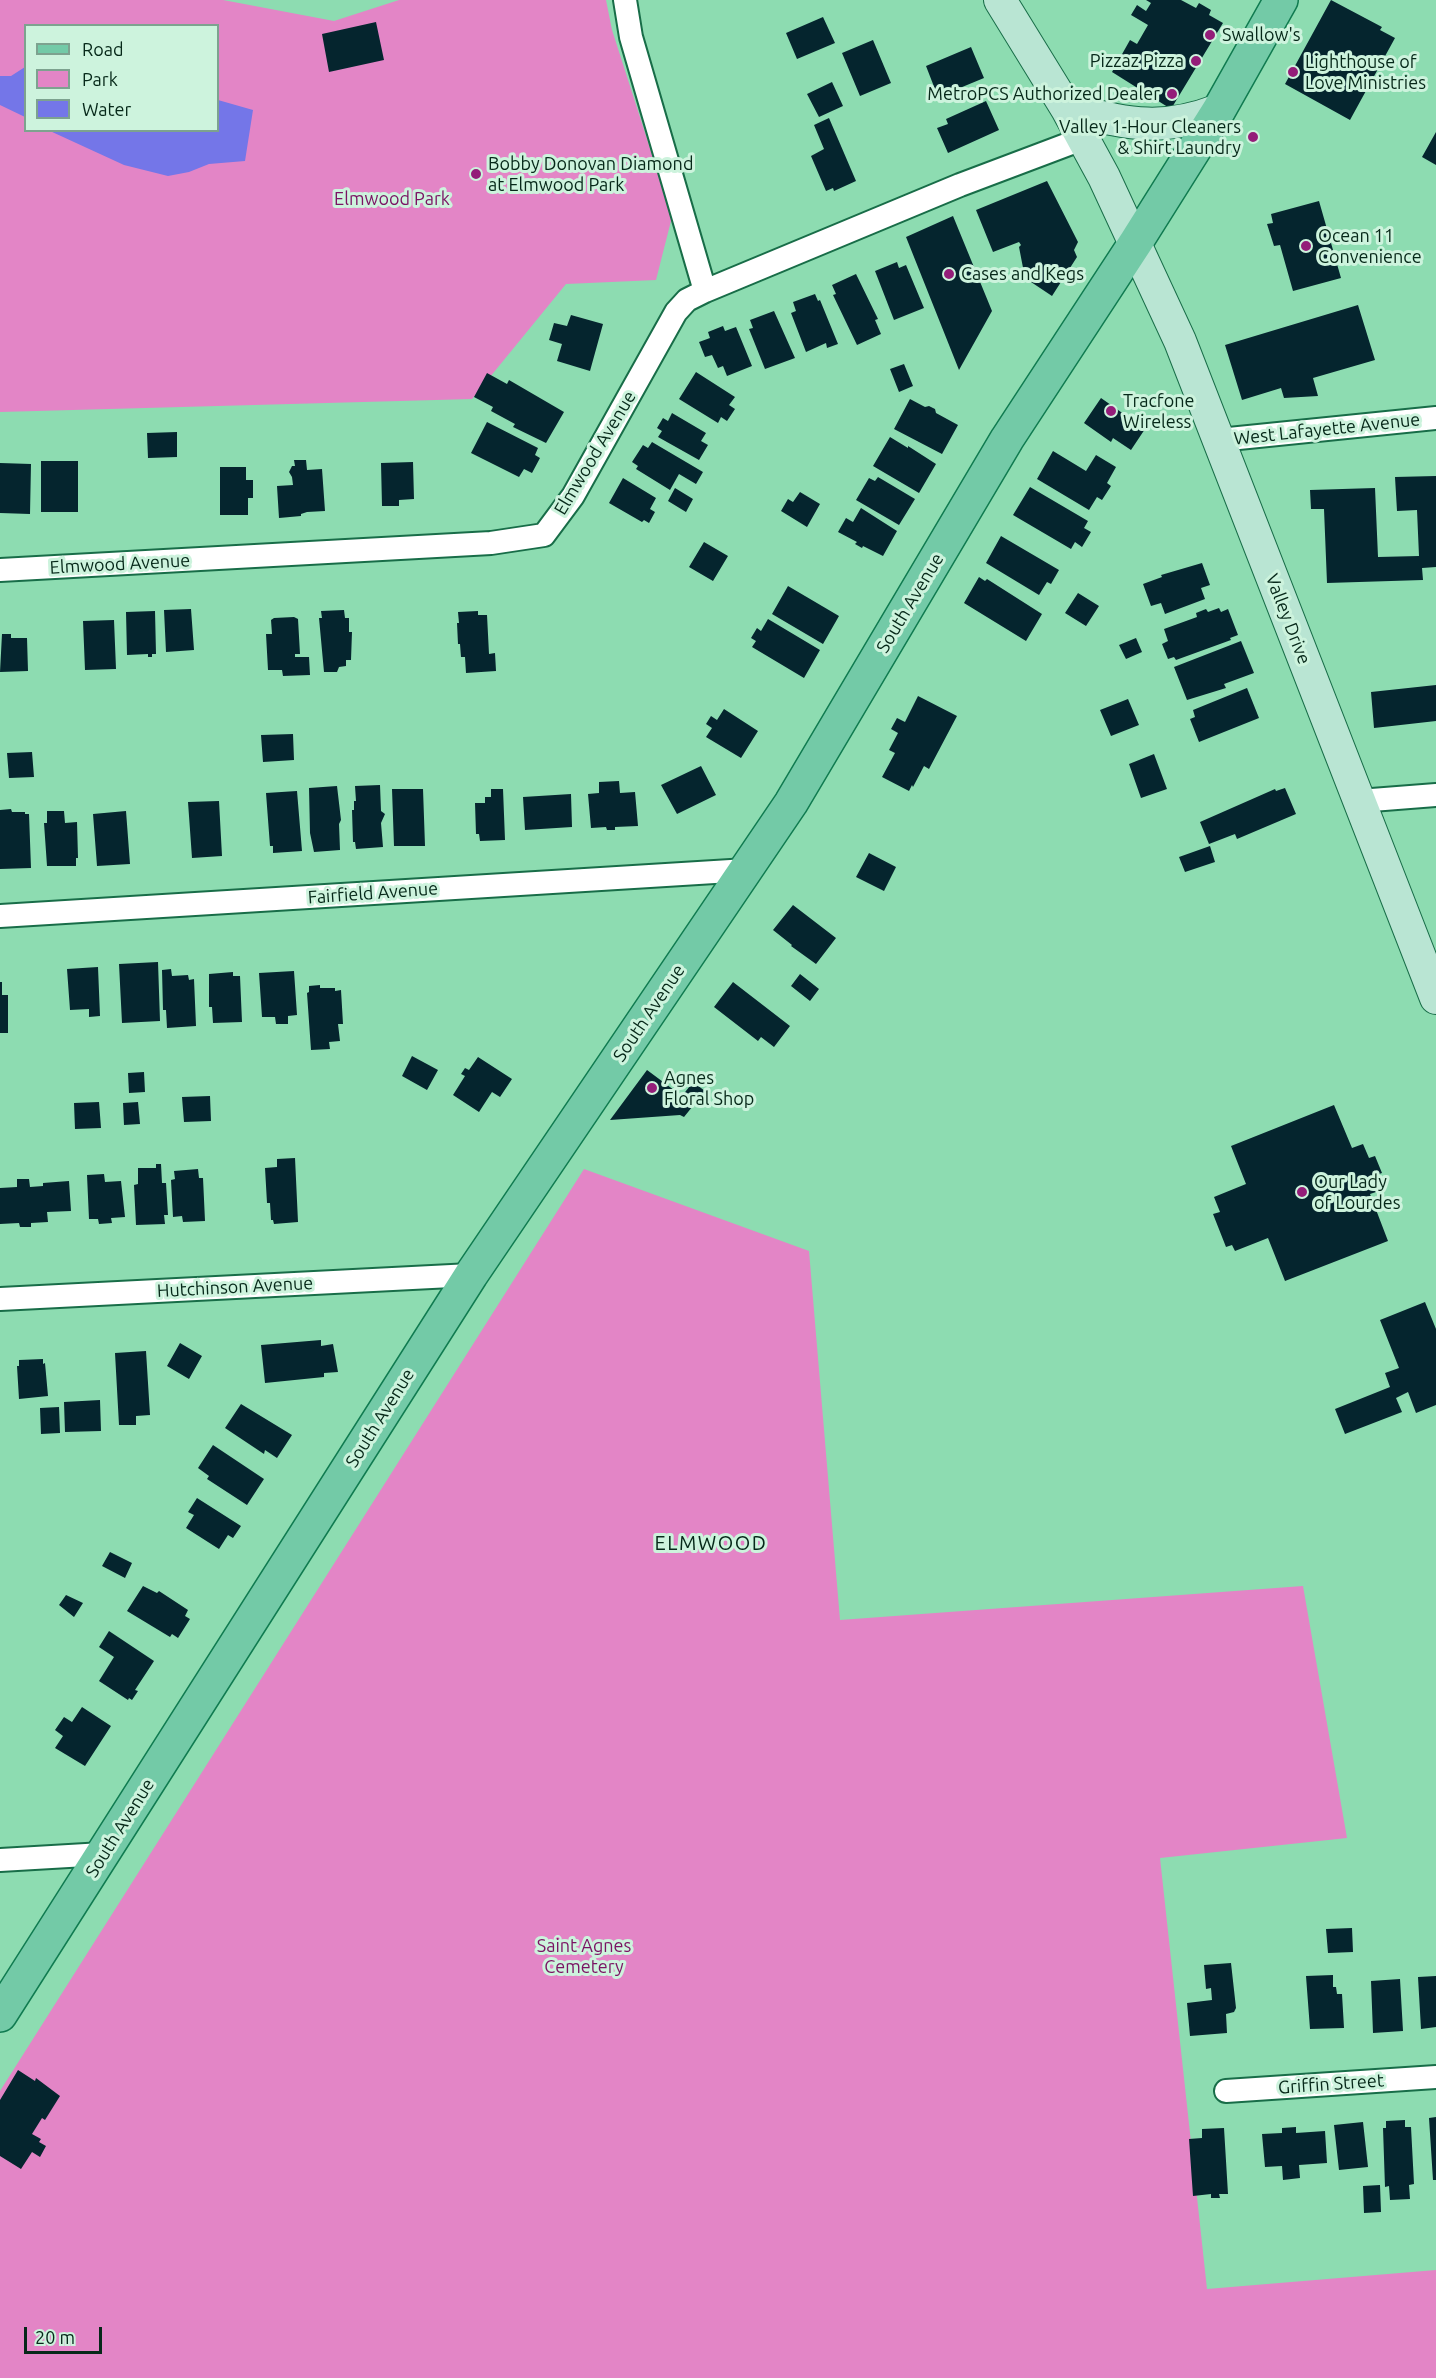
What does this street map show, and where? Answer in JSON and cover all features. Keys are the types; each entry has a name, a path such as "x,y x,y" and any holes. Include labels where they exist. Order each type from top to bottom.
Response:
{"main road":[{"name":"Valley Drive","path":"1000,0 1067,109 1104,177 1180,341 1436,998"},
{"name":"South Avenue","path":"0,2015 471,1275 791,803 1007,439 1136,243 1219,110 1281,0"},
{"path":"1067,109 1144,125 1191,120 1219,110"}],"street":[{"path":"625,0 631,37 705,291"},
{"name":"Elmwood Avenue","path":"0,570 491,543 544,535 573,496 676,312 687,300 960,184 1082,139"},
{"name":"West Lafayette Avenue","path":"1219,440 1436,418"},
{"path":"1359,801 1436,795"},
{"name":"Fairfield Avenue","path":"0,916 747,870"},
{"name":"Hutchinson Avenue","path":"0,1299 471,1275"},
{"path":"0,1860 103,1854"},
{"name":"Griffin Street","path":"1226,2091 1436,2077"}],"green space":[{"name":"Elmwood Park","path":"0,0 223,0 334,21 399,0 606,0 612,30 672,217 656,280 566,284 472,399 0,412"},
{"name":"Saint Agnes Cemetery","path":"584,1169 809,1251 840,1620 1303,1586 1347,1838 1160,1858 1207,2289 1436,2270 1436,2378 0,2378 0,2091"}],"water":[{"path":"24,68 24,117 0,105 0,76 11,76"},
{"path":"219,100 253,110 245,161 209,164 189,172 168,176 124,165 52,132 219,132"}],"building":[{"path":"1146,0 1181,0 1196,8 1199,3 1211,10 1209,15 1223,23 1171,109 1112,72 1130,40 1137,44 1148,25 1131,15 1137,5 1146,11 1151,3"},
{"path":"1331,0 1382,27 1380,30 1395,38 1350,120 1285,84"},
{"path":"823,17 835,43 797,59 786,33"},
{"path":"376,22 384,60 329,72 322,34"},
{"path":"873,40 891,83 860,96 842,53"},
{"path":"971,47 984,78 938,97 926,66"},
{"path":"832,82 843,106 819,117 807,94"},
{"path":"986,101 999,130 948,153 937,128 948,124 946,119"},
{"path":"829,118 856,181 834,191 833,188 826,191 811,156 824,149 814,125"},
{"path":"1436,132 1436,165 1422,157"},
{"path":"1047,181 1078,242 1074,250 1077,257 1052,296 1025,278 1019,242 993,252 976,210"},
{"name":"Ocean 11 Convenience","path":"1319,201 1341,278 1293,291 1280,245 1274,246 1267,224 1273,223 1271,214"},
{"name":"Cases and Kegs","path":"953,216 992,311 959,370 906,237"},
{"path":"897,262 899,268 906,265 924,308 894,320 875,271"},
{"path":"856,274 878,319 875,320 881,334 857,345 833,295 836,294 832,285"},
{"path":"815,294 818,301 820,300 838,344 827,348 826,343 806,352 791,313 796,311 793,302"},
{"path":"1358,305 1375,360 1313,378 1318,396 1284,398 1281,388 1242,400 1225,345"},
{"path":"774,311 795,358 765,369 749,329 753,328 750,320"},
{"path":"571,315 603,324 590,371 557,361 562,344 549,340 554,323 567,326"},
{"path":"723,326 725,331 736,327 752,366 727,376 723,366 718,368 712,355 705,357 699,342 710,338 708,332"},
{"path":"904,364 913,386 899,392 890,369"},
{"path":"696,372 735,397 729,405 735,409 727,421 721,417 718,423 679,399"},
{"path":"487,373 507,384 509,380 564,412 546,443 513,427 515,424 491,411 493,407 474,397"},
{"path":"1101,398 1128,417 1131,414 1147,426 1131,450 1113,438 1111,442 1084,423"},
{"path":"910,399 925,407 935,409 936,413 958,425 942,454 894,429"},
{"path":"672,413 706,433 701,441 708,445 699,460 658,437 662,431 657,428 663,418 668,421"},
{"path":"487,422 538,448 535,455 540,458 532,473 524,469 519,477 471,453"},
{"path":"177,432 177,457 148,458 147,433"},
{"path":"890,437 936,464 919,493 873,466"},
{"path":"652,442 703,472 696,484 679,474 670,490 636,469 638,466 632,462 643,445 648,448"},
{"path":"1053,451 1086,471 1096,455 1116,467 1107,483 1111,486 1102,500 1097,497 1089,510 1037,479"},
{"path":"294,460 306,460 307,470 322,469 325,511 279,518 277,486 293,485 289,472 292,466 295,466"},
{"path":"41,461 78,461 78,512 41,512"},
{"path":"413,462 414,499 399,500 399,506 382,506 381,463"},
{"path":"0,463 31,464 30,514 0,513"},
{"path":"220,467 246,467 246,480 253,480 253,498 248,498 248,515 220,515"},
{"path":"1436,476 1436,567 1422,568 1423,580 1327,583 1324,509 1311,509 1310,490 1375,488 1378,557 1419,556 1417,510 1397,511 1395,477"},
{"path":"878,477 915,499 899,525 856,500 869,478 875,481"},
{"path":"623,478 656,498 650,509 655,512 649,523 644,520 642,522 609,503"},
{"path":"1030,487 1088,521 1084,528 1091,532 1082,547 1075,542 1071,549 1013,515"},
{"path":"675,488 693,499 686,512 668,501"},
{"path":"800,492 820,504 807,527 781,511 788,499 793,502"},
{"path":"861,508 897,531 883,556 863,546 862,548 855,544 857,542 838,532 846,518 853,522"},
{"path":"1001,536 1059,570 1051,584 1047,582 1039,595 986,563"},
{"path":"704,542 728,556 713,581 689,567"},
{"path":"1202,563 1210,585 1201,588 1205,599 1165,614 1161,603 1151,606 1143,584 1162,577 1161,575"},
{"path":"979,577 985,581 987,579 1042,614 1026,641 964,603"},
{"path":"788,586 839,616 823,644 772,614"},
{"path":"1078,593 1099,606 1086,626 1065,613"},
{"path":"1219,608 1221,612 1228,609 1238,635 1230,638 1231,640 1176,660 1174,657 1168,659 1162,644 1168,641 1164,629 1197,617 1196,613 1206,609 1208,612"},
{"path":"191,609 194,650 166,652 164,610"},
{"path":"344,610 345,618 349,618 349,632 352,632 351,660 346,660 346,666 339,667 337,672 324,672 319,618 322,618 321,611"},
{"path":"155,611 156,654 152,654 152,657 148,657 148,654 127,655 126,612"},
{"path":"478,611 478,615 487,615 489,654 495,653 496,671 466,673 465,657 461,657 460,644 458,644 458,612"},
{"path":"294,617 298,619 300,654 295,654 295,657 309,657 310,675 283,676 282,670 268,670 266,634 272,634 271,620"},
{"path":"768,619 820,650 804,678 752,647 756,641 751,638 757,628 761,631"},
{"path":"114,620 116,669 85,670 83,621"},
{"path":"2,634 11,634 11,638 27,638 28,671 0,672"},
{"path":"1136,638 1142,652 1126,659 1119,645"},
{"path":"1241,641 1254,673 1224,684 1226,688 1187,700 1174,667"},
{"path":"1436,685 1436,721 1374,728 1371,692"},
{"path":"1247,688 1259,718 1199,742 1190,719 1195,717 1193,710"},
{"path":"918,696 957,716 929,769 924,766 909,791 882,777 895,753 889,750 898,733 891,729 897,718 905,722"},
{"path":"1128,699 1139,725 1111,736 1100,710"},
{"path":"724,709 758,731 741,758 706,737 712,728 706,724 711,716 717,720"},
{"path":"293,734 294,760 263,762 261,735"},
{"path":"32,752 34,777 9,778 7,753"},
{"path":"1154,754 1167,789 1141,798 1129,764"},
{"path":"701,766 716,795 677,814 661,785"},
{"path":"619,781 620,793 635,792 638,826 615,827 615,830 607,830 606,827 591,828 588,794 599,793 599,782"},
{"path":"380,785 381,811 385,814 381,823 383,847 356,849 355,842 353,842 352,810 354,810 354,801 356,801 355,786"},
{"path":"337,786 341,820 339,824 340,850 314,852 310,833 309,788"},
{"path":"1285,788 1296,814 1237,839 1235,834 1209,844 1200,822 1275,789 1276,791"},
{"path":"392,789 423,789 425,846 394,846"},
{"path":"491,789 503,789 505,840 480,841 479,834 476,834 475,803 485,803 485,797 491,797"},
{"path":"297,791 302,851 273,853 273,846 270,846 266,793"},
{"path":"571,794 572,827 525,830 523,797"},
{"path":"219,801 222,856 192,858 188,802"},
{"path":"11,809 12,812 29,814 31,868 0,869 0,810"},
{"path":"47,811 64,811 65,823 77,822 78,858 76,858 76,866 47,866 44,823 47,823"},
{"path":"126,811 130,864 97,866 93,814"},
{"path":"1210,846 1215,862 1185,872 1179,857"},
{"path":"869,853 896,867 884,891 856,877"},
{"path":"793,905 836,938 816,964 773,930"},
{"path":"158,962 160,1021 122,1023 119,964"},
{"path":"98,967 100,1016 89,1017 89,1009 70,1010 67,969"},
{"path":"171,969 172,976 188,975 189,980 194,979 196,1026 167,1028 166,1010 163,1010 162,970"},
{"path":"294,971 297,1015 288,1016 288,1024 276,1024 275,1017 262,1017 259,973"},
{"path":"233,972 233,976 240,976 242,1022 213,1023 212,1007 209,1007 209,974"},
{"path":"800,974 819,989 810,1001 791,986"},
{"path":"0,982 2,982 2,995 8,995 8,1033 0,1033"},
{"path":"733,982 790,1026 774,1047 761,1037 758,1041 714,1007"},
{"path":"320,985 320,988 341,990 343,1024 338,1024 340,1041 329,1042 330,1049 311,1050 307,993 309,986"},
{"path":"412,1056 438,1070 427,1090 402,1076"},
{"path":"478,1057 512,1079 500,1097 492,1092 479,1112 453,1095 465,1076 461,1074 465,1068 469,1070"},
{"path":"647,1070 682,1096 693,1082 705,1091 684,1117 680,1115 610,1120"},
{"path":"144,1072 145,1092 129,1093 128,1073"},
{"path":"210,1096 211,1121 184,1122 182,1097"},
{"path":"99,1102 101,1128 75,1129 74,1103"},
{"path":"138,1102 140,1124 124,1125 123,1103"},
{"name":"Our Lady of Lourdes","path":"1334,1105 1352,1148 1363,1144 1369,1158 1375,1156 1382,1173 1376,1175 1382,1190 1370,1194 1388,1241 1285,1281 1268,1238 1235,1251 1232,1245 1226,1247 1213,1214 1220,1212 1214,1197 1246,1184 1231,1146"},
{"path":"295,1158 298,1222 274,1224 271,1220 270,1203 267,1203 265,1168 277,1167 277,1159"},
{"path":"156,1164 161,1164 162,1183 166,1183 168,1215 164,1215 165,1224 136,1225 134,1185 138,1184 138,1168 156,1168"},
{"path":"198,1169 199,1178 203,1178 205,1221 183,1222 182,1216 173,1217 171,1180 175,1179 174,1171"},
{"path":"104,1174 105,1182 121,1181 125,1217 111,1218 112,1223 99,1224 98,1219 89,1219 87,1175"},
{"path":"17,1179 29,1179 30,1187 43,1186 43,1183 69,1181 71,1211 47,1212 48,1222 31,1223 31,1227 20,1227 19,1223 0,1224 0,1188 17,1187"},
{"path":"1425,1302 1436,1329 1436,1405 1416,1413 1408,1392 1396,1398 1402,1412 1345,1434 1335,1409 1390,1387 1385,1373 1399,1368 1380,1320"},
{"path":"321,1340 321,1346 333,1344 338,1372 324,1373 324,1377 265,1383 261,1345"},
{"path":"180,1343 202,1356 189,1379 167,1366"},
{"path":"146,1351 150,1415 136,1416 136,1425 119,1425 115,1353"},
{"path":"43,1359 48,1396 19,1399 17,1366 19,1366 19,1360"},
{"path":"100,1400 101,1431 65,1432 64,1402"},
{"path":"241,1404 292,1435 277,1458 265,1450 264,1454 225,1428"},
{"path":"59,1407 60,1433 41,1434 40,1408"},
{"path":"213,1445 264,1479 247,1505 207,1479 209,1476 198,1468"},
{"path":"197,1498 241,1526 233,1538 228,1535 219,1549 186,1528 194,1515 188,1512"},
{"path":"110,1552 132,1563 125,1578 102,1566"},
{"path":"143,1586 157,1593 159,1591 188,1610 185,1616 190,1619 178,1638 172,1634 170,1637 127,1611"},
{"path":"66,1595 83,1603 74,1617 59,1605"},
{"path":"109,1631 154,1661 135,1690 138,1691 132,1700 129,1698 128,1700 99,1681 114,1657 99,1647"},
{"path":"82,1707 111,1726 85,1766 55,1748 63,1736 55,1730 64,1717 72,1722"},
{"path":"1352,1928 1353,1952 1328,1953 1326,1929"},
{"path":"1231,1963 1236,2008 1234,2012 1226,2014 1227,2033 1190,2036 1187,2003 1212,2000 1211,1988 1206,1989 1204,1965"},
{"path":"1333,1975 1333,1987 1336,1987 1337,1994 1342,1994 1344,2028 1310,2029 1306,1976"},
{"path":"1436,1976 1436,2027 1421,2029 1418,1977"},
{"path":"1400,1979 1403,2031 1373,2033 1371,1981"},
{"path":"18,2070 35,2081 36,2078 60,2096 45,2120 42,2118 32,2134 41,2139 39,2142 46,2146 40,2157 32,2152 21,2169 0,2156 0,2100"},
{"path":"1436,2117 1436,2180 1433,2180 1429,2118"},
{"path":"1405,2120 1405,2127 1411,2127 1414,2184 1409,2185 1410,2199 1390,2200 1389,2186 1385,2187 1383,2128 1386,2128 1386,2121"},
{"path":"1363,2122 1368,2167 1339,2170 1334,2125"},
{"path":"1296,2127 1296,2133 1325,2131 1327,2163 1299,2165 1300,2178 1283,2180 1282,2166 1265,2167 1262,2134 1282,2133 1282,2128"},
{"path":"1224,2128 1228,2194 1219,2194 1220,2198 1211,2198 1211,2194 1193,2196 1189,2139 1202,2138 1202,2129"},
{"path":"1380,2185 1381,2212 1364,2213 1363,2186"}],"place":[{"name":"Swallow's","path":"1210,35"},
{"name":"Pizzaz Pizza","path":"1196,61"},
{"name":"Lighthouse of Love Ministries","path":"1293,72"},
{"name":"MetroPCS Authorized Dealer","path":"1172,94"},
{"name":"Valley 1-Hour Cleaners & Shirt Laundry","path":"1253,137"},
{"name":"Bobby Donovan Diamond at Elmwood Park","path":"476,174"},
{"name":"Ocean 11 Convenience","path":"1306,246"},
{"name":"Cases and Kegs","path":"949,274"},
{"name":"Tracfone Wireless","path":"1111,411"},
{"name":"Agnes Floral Shop","path":"652,1088"},
{"name":"Our Lady of Lourdes","path":"1302,1192"}],"district":[{"name":"ELMWOOD","path":"711,1543"}]}
